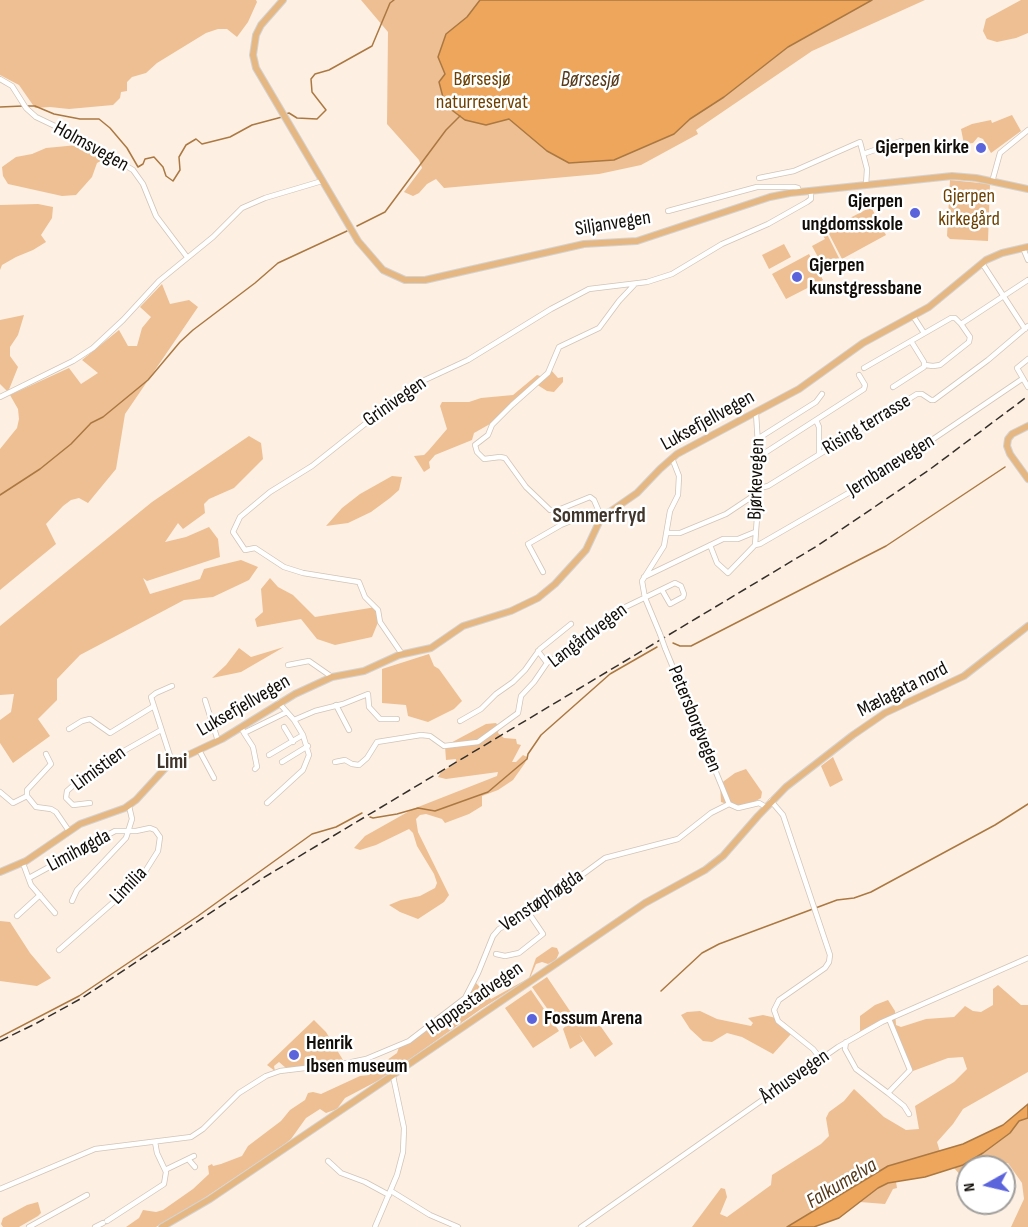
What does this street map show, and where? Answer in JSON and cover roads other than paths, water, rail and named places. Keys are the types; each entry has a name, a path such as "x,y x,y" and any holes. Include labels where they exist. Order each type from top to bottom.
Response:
{"main road":[{"name":"Siljanvegen","path":"283,0 259,28 253,47 256,68 358,241 374,261 393,276 413,281 584,244 637,241 770,197 799,192 944,177 964,177 1028,189"},
{"name":"Luksefjellvegen","path":"0,872 26,861 84,822 129,806 172,762 242,731 279,703 332,677 364,671 402,654 431,648 463,627 511,611 543,595 586,550 602,515 637,493 672,458 809,383 872,338 940,299 994,255 1025,247"},
{"path":"1028,426 1012,434 1007,444 1008,452 1028,479"},
{"name":"Mælagata nord","path":"769,804 799,777 871,721 964,676 1028,627"},
{"name":"Hoppestadvegen","path":"162,1227 210,1198 393,1076 645,903 710,867 769,804"}],"street":[{"name":"Holmsvegen","path":"0,79 12,86 26,107 42,120 89,142 133,170 143,184 158,219 187,257"},
{"path":"992,182 1000,153 1028,130"},
{"path":"863,154 901,141"},
{"path":"759,178 794,171 860,142 868,172 866,185"},
{"path":"0,397 76,359 93,348 159,281 213,237 242,208 265,198 322,181"},
{"path":"668,211 757,187 794,187 798,188 799,192"},
{"name":"Grinivegen","path":"402,654 383,628 378,610 365,597 359,582 303,573 284,567 255,548 245,550 233,532 240,517 270,492 312,466 414,385 468,360 551,309 589,289 636,284 672,274 731,239 776,220 809,200 811,191"},
{"name":"Luksefjellvegen","path":"1025,247 1028,260"},
{"path":"982,263 1026,328"},
{"path":"961,324 1028,280"},
{"path":"543,572 528,544 567,522 583,516 602,515 590,497 552,511 526,487 505,458 484,459 477,452 477,443 488,435 492,425 517,400 548,373 559,347 599,328 619,301 636,284"},
{"path":"913,316 924,333"},
{"path":"864,368 953,317 970,337 969,342 939,365 925,365"},
{"name":"Rising terrasse","path":"668,533 680,533 726,514 760,490 917,394 934,400 1026,328"},
{"path":"912,341 925,365"},
{"path":"1028,359 1017,368 1028,387"},
{"path":"893,387 925,365"},
{"path":"760,456 864,389 865,385 859,375"},
{"name":"Jernbanevegen","path":"710,545 717,563 728,573 755,545 911,457 920,448 1023,379"},
{"path":"759,438 816,402 822,394"},
{"name":"Bjørkevegen","path":"755,545 760,490 756,413"},
{"path":"816,420 819,427 819,454"},
{"path":"644,577 664,546 670,511 680,489 679,476 672,458"},
{"path":"644,577 723,539 738,539 755,532"},
{"name":"Petersborgvegen","path":"644,577 642,581 645,598 729,804"},
{"path":"645,598 662,590 677,583 684,594 683,597 670,604 662,590"},
{"name":"Langårdvegen","path":"335,762 345,760 359,765 367,758 377,742 421,735 430,736 444,746 478,742 519,714 521,696 548,663 576,646 614,611 645,598"},
{"name":"Langårdvegen","path":"460,721 481,709 513,682 525,670 538,651 571,624"},
{"path":"538,651 548,663"},
{"name":"Luksefjellvegen","path":"288,665 309,661 332,677"},
{"path":"172,686 152,695 172,762"},
{"path":"294,720 368,694 369,707 380,719 397,719"},
{"path":"205,700 218,741"},
{"path":"267,803 303,770 309,755 303,735 279,703"},
{"path":"336,705 349,730"},
{"path":"69,729 90,718 110,733 154,706"},
{"path":"255,769 257,767 254,747 242,731 287,712"},
{"path":"284,727 293,742"},
{"name":"Limistien","path":"90,803 73,805 66,798 67,791 92,769 161,730"},
{"path":"270,753 303,735"},
{"path":"282,762 308,747"},
{"path":"199,750 213,778"},
{"path":"46,754 51,764 27,790 27,796 32,804 39,808 54,810 69,831"},
{"path":"0,792 13,803 27,796"},
{"path":"729,804 738,808 759,803 769,804 783,815 830,950 829,962 823,970 778,1001 774,1010 778,1022 813,1049 820,1058"},
{"name":"Venstøphøgda","path":"0,1189 94,1149 194,1136 239,1093 266,1076 280,1071 366,1059 419,1035 465,998 495,933 504,925 528,912 605,858 678,839 704,818 729,804"},
{"path":"72,901 77,890 110,857 130,831 132,819 129,806"},
{"name":"Limilia","path":"58,950 145,874 160,845 160,837 155,830 150,828 130,831"},
{"name":"Limihøgda","path":"29,878 115,831 130,831"},
{"name":"Limihøgda","path":"24,866 31,885 55,913"},
{"name":"Limihøgda","path":"17,916 40,895"},
{"path":"496,954 505,956 519,953 543,934 528,912"},
{"name":"Århusvegen","path":"580,1227 846,1042 889,1019 1028,958"},
{"path":"888,1093 910,1070 889,1019"},
{"path":"846,1042 845,1048 856,1069 904,1106 909,1114"},
{"path":"838,1047 845,1048"},
{"path":"375,1227 401,1161 404,1141 404,1128 393,1076"},
{"path":"95,1227 137,1199 162,1186 166,1180 165,1170 157,1153 155,1142"},
{"path":"165,1170 194,1156"},
{"path":"188,1159 195,1167"},
{"path":"328,1161 340,1173 390,1193 458,1227"},
{"path":"29,1227 87,1194"}],"water":[{"name":"Børsesjø","path":"480,0 872,0 788,47 724,97 690,119 674,134 614,160 569,163 547,151 509,119 486,125 465,120 445,105 439,82 445,74 438,57 446,34 467,17"},
{"path":"1028,1104 1028,1118 1019,1121 1010,1133 980,1155 956,1155 956,1167 925,1177 888,1183 839,1218 814,1227 787,1227 888,1166 963,1144 1003,1125"}],"waterway":[{"path":"286,114 289,113 297,118 317,119 326,110 312,92 311,79 315,74 329,70 372,46 390,3 394,0"},
{"path":"0,107 23,106"},
{"path":"28,106 80,119 99,119 127,148 138,167 145,159 154,157 163,167 166,176 173,181 180,170 179,157 186,145 196,139 202,144 230,137 252,125 282,117"},
{"path":"357,226 385,212 446,130 460,116"},
{"path":"0,495 40,469 71,444 91,423 103,417 148,380 193,330 278,263 347,231"},
{"path":"673,643 680,646 691,646 886,546 1005,467"},
{"path":"370,817 397,814 418,808 435,811 488,792 527,759 541,735 610,674 657,647"},
{"path":"661,991 702,953 719,944 837,900 854,898 871,892 995,825 1028,804"},
{"path":"0,1037 79,996 198,916 312,834 336,827 362,813"}],"railway":[{"path":"0,1041 82,998 263,878 817,546 929,470 1028,396"}],"place":[{"name":"Gjerpen kirke","path":"981,148"},
{"name":"Gjerpen ungdomsskole","path":"915,213"},
{"name":"Gjerpen kunstgressbane","path":"797,277"},
{"name":"Fossum Arena","path":"532,1019"},
{"name":"Henrik Ibsen museum","path":"294,1055"}],"district":[{"name":"Sommerfryd","path":"599,517"},
{"name":"Limi","path":"172,763"}],"park label":[{"name":"Børsesjø naturreservat","path":"482,92"},
{"name":"Gjerpen kirkegård","path":"969,208"}],"water label":[{"name":"Falkumelva","path":"842,1184"}]}
